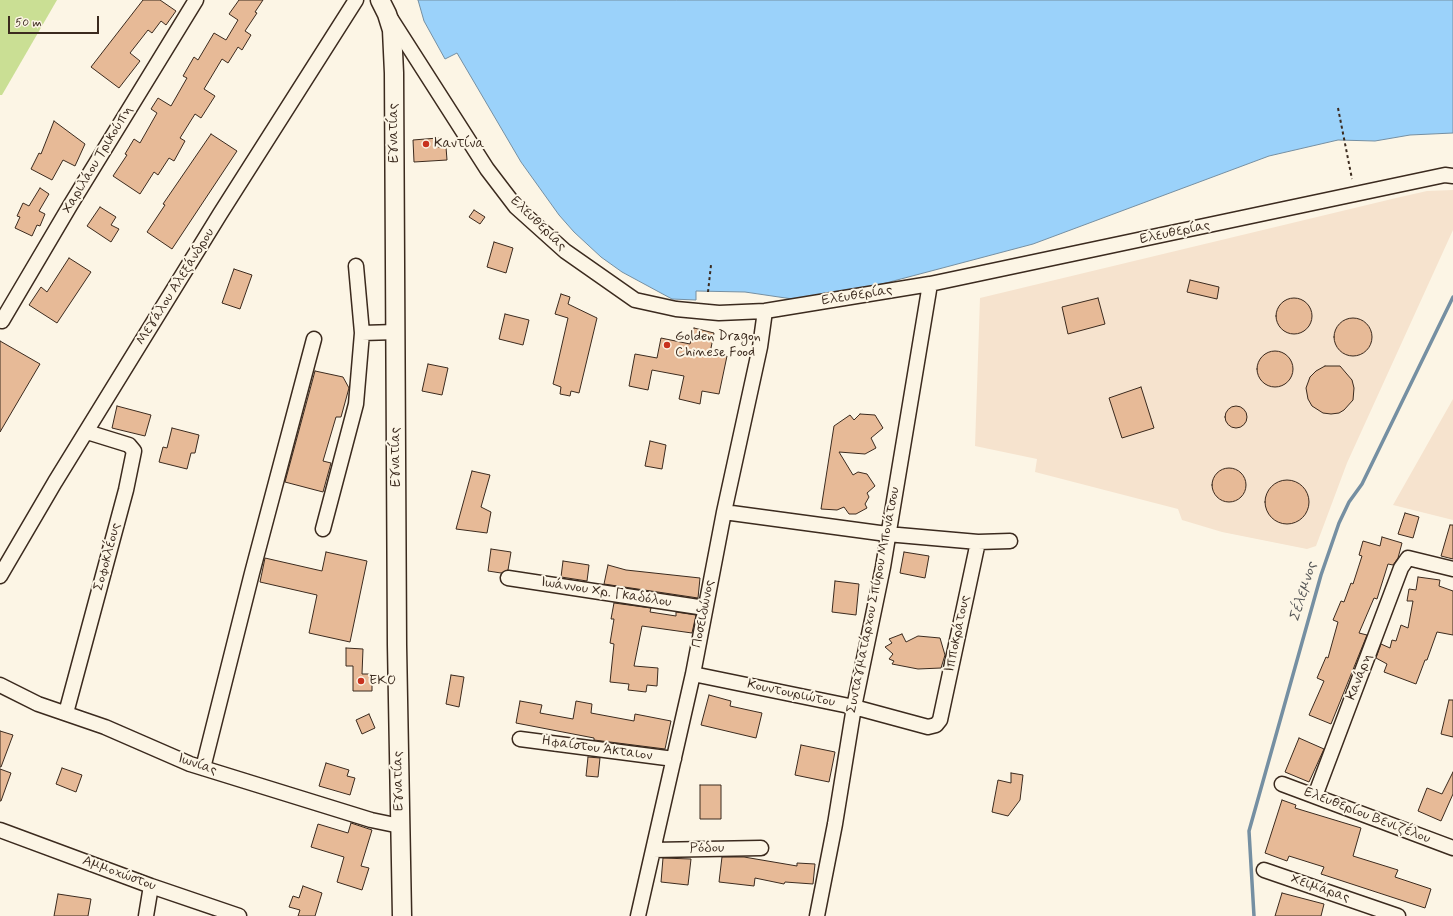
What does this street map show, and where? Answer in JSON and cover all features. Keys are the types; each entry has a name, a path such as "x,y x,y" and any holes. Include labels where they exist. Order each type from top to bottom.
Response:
{"main road":[{"name":"Εγνατίας","path":"384,7 392,30 394,73 397,645 402,916"}],"street":[{"name":"Χαριλάου Τρικούπη","path":"2,321 71,204 196,0"},
{"name":"Μεγάλου Αλεξάνδρου","path":"0,576 220,214 356,0"},
{"name":"Ελευθερίας","path":"384,7 488,170 516,207 565,251 635,300 676,310 719,313 765,311 930,284 1437,177 1453,176"},
{"path":"323,529 356,404 362,333 356,266"},
{"name":"Συνταγματάρχου Σπύρου Μπονάτσου","path":"817,916 835,824 854,707 883,566 887,534 930,284"},
{"name":"Ποσειδώνος","path":"638,916 693,674 724,512 757,362 765,311"},
{"path":"362,333 396,332"},
{"path":"203,768 252,573 314,339"},
{"name":"Σοφοκλέους","path":"66,713 126,490 134,451 129,445 87,432"},
{"path":"724,512 887,534 978,542 1010,541"},
{"name":"Ιπποκράτους","path":"936,725 940,720 978,542"},
{"name":"Κανάρη","path":"1315,796 1401,568 1408,558 1453,568"},
{"name":"Ιωάννου Χρ. Γκαδόλου","path":"508,578 705,608"},
{"name":"Κουντουριώτου","path":"693,674 854,707 928,727 936,725"},
{"name":"Ιωνίας","path":"0,685 33,702 106,726 175,758 203,768 371,820 400,826"},
{"name":"Ηφαίστου Άκταιον","path":"520,739 674,759"},
{"name":"Ελευθερίου Βενιζέλου","path":"1282,784 1453,848"},
{"name":"Αμμοχώστου","path":"0,830 151,886 239,916"},
{"name":"Ρόδου","path":"653,850 761,848"},
{"name":"Χειμάρας","path":"1264,870 1398,916"},
{"path":"146,916 151,886"}],"path":[{"path":"1338,108 1352,179"},
{"path":"708,292 712,265"}],"shaded area":[{"path":"1453,190 1453,230 1347,463 1316,546 1307,549 1222,532 1182,520 1178,509 1035,472 1037,459 975,446 980,298 1396,198 1427,191"},
{"path":"1453,399 1453,520 1393,505"}],"green space":[{"path":"0,0 57,0 2,95 0,95"}],"water":[{"path":"418,0 1453,0 1453,133 1410,135 1375,141 1338,140 1269,156 1033,244 848,293 806,301 745,292 696,291 696,300 672,299 622,272 601,257 574,232 559,215 521,162 457,53 445,59 424,21"}],"building":[{"path":"143,0 160,0 176,11 166,25 161,21 152,33 148,30 130,53 140,61 119,88 91,67"},
{"path":"239,0 263,0 255,12 257,13 245,31 251,35 242,50 238,47 228,63 222,59 204,89 215,96 201,118 195,114 180,138 185,141 174,161 169,158 158,175 154,172 140,194 113,176 127,155 125,154 134,139 140,143 157,113 151,109 158,98 171,106 187,78 183,76 194,57 198,60 214,33 226,40 238,20 229,14"},
{"path":"54,121 85,144 75,166 63,160 52,180 31,169 39,153 41,154"},
{"path":"211,134 237,151 172,249 147,232 165,205 163,204"},
{"name":"Καντίνα","path":"438,138 438,147 446,147 447,160 414,162 413,140"},
{"path":"40,188 49,194 39,211 45,214 40,226 37,225 32,236 15,228 20,217 17,216 23,203 29,206"},
{"path":"100,207 116,217 111,225 119,229 111,242 87,226"},
{"path":"474,210 485,217 480,224 469,217"},
{"path":"494,242 513,248 506,273 487,267"},
{"path":"69,258 91,272 57,323 29,305 41,287 47,292"},
{"path":"234,269 252,275 240,309 222,303"},
{"path":"1190,280 1219,287 1217,299 1187,292"},
{"path":"561,294 570,297 568,304 597,318 579,393 571,391 570,396 560,394 561,387 553,384 568,318 555,314"},
{"path":"1098,298 1105,324 1068,334 1062,307"},
{"path":"1298,298 1307,303 1311,309 1311,323 1307,329 1298,334 1290,334 1281,329 1277,323 1276,312 1281,303 1287,299"},
{"path":"505,314 529,320 523,345 499,339"},
{"path":"1349,318 1357,318 1364,321 1369,326 1372,337 1369,348 1364,353 1357,356 1349,356 1342,353 1337,348 1334,341 1334,333 1337,326 1342,321"},
{"path":"694,328 714,333 710,353 727,356 719,394 702,391 700,404 679,399 684,376 652,370 648,390 629,386 635,354 657,358 661,338 690,344"},
{"path":"0,341 40,364 0,432"},
{"path":"1279,351 1288,356 1292,362 1292,376 1288,382 1279,387 1271,387 1262,382 1258,376 1257,365 1262,356 1268,352"},
{"path":"428,364 448,368 442,395 422,391"},
{"path":"1325,366 1340,366 1352,380 1354,388 1353,400 1344,410 1339,413 1323,413 1312,406 1308,399 1306,388 1310,377 1316,371"},
{"path":"315,371 343,377 349,388 341,417 336,417 323,461 331,463 323,492 285,482"},
{"path":"1141,387 1154,428 1122,438 1109,398"},
{"path":"117,406 151,415 145,436 112,428"},
{"path":"1236,406 1244,409 1247,417 1244,425 1236,428 1228,425 1225,417 1228,409"},
{"path":"860,414 875,415 883,428 871,438 876,448 865,454 839,452 853,475 858,472 867,474 875,486 867,493 869,497 865,504 867,508 856,514 849,514 844,507 837,510 821,509 834,426 850,415 854,420"},
{"path":"172,428 199,435 195,453 191,453 187,469 159,462 163,447 167,448"},
{"path":"650,441 666,445 662,469 645,466"},
{"path":"1232,468 1241,473 1245,478 1245,492 1241,497 1236,501 1226,502 1222,501 1213,492 1212,482 1213,478 1222,469"},
{"path":"472,471 490,475 481,507 491,512 487,533 456,529"},
{"path":"1283,480 1291,480 1296,481 1303,486 1308,493 1308,511 1303,518 1296,523 1283,524 1275,521 1268,514 1265,506 1265,498 1268,490 1275,483"},
{"path":"1405,513 1419,517 1413,538 1398,534"},
{"path":"1450,525 1453,525 1453,559 1441,556"},
{"path":"1382,537 1402,543 1398,558 1393,565 1388,564 1377,599 1374,598 1359,633 1367,635 1331,724 1309,715 1324,681 1317,678 1326,657 1328,658 1338,622 1333,620 1341,601 1344,602 1351,583 1353,584 1362,556 1359,555 1363,541 1380,546"},
{"path":"491,549 511,552 508,570 501,573 488,571"},
{"path":"326,552 367,561 350,642 309,633 317,595 260,582 265,558 322,571"},
{"path":"904,552 929,556 925,578 900,573"},
{"path":"563,561 589,565 587,581 561,577"},
{"path":"608,565 626,570 700,578 698,598 604,584"},
{"path":"1418,577 1440,580 1439,586 1453,591 1453,635 1437,632 1427,660 1425,660 1416,684 1384,672 1387,664 1376,658 1381,644 1390,648 1392,640 1396,641 1401,625 1408,628 1413,601 1407,601 1409,589 1416,590"},
{"path":"835,581 859,584 856,615 832,612"},
{"path":"614,603 651,608 650,612 676,616 676,612 696,615 692,633 642,626 634,666 658,668 657,686 647,685 646,692 628,690 629,684 610,682 614,644 610,643 614,619 611,619"},
{"path":"902,634 906,642 918,636 940,638 945,655 941,668 918,669 892,664 894,661 889,659 893,654 885,647 892,643 889,639"},
{"path":"346,648 363,649 362,674 372,674 372,691 353,691 353,666 346,666"},
{"path":"451,675 464,677 459,707 446,704"},
{"path":"709,695 731,701 730,706 762,713 756,738 701,725"},
{"path":"1449,700 1453,700 1453,737 1441,734"},
{"path":"520,701 542,705 540,713 573,719 576,701 592,704 591,713 634,721 635,714 671,721 665,749 594,740 594,738 516,723"},
{"path":"369,714 375,728 362,734 356,720"},
{"path":"0,731 13,735 1,767 0,767"},
{"path":"1299,738 1324,749 1309,782 1285,772"},
{"path":"801,745 835,752 829,782 795,775"},
{"path":"588,757 600,758 598,777 586,776"},
{"path":"326,763 349,770 347,776 355,778 350,795 319,786"},
{"path":"62,768 82,775 76,792 56,784"},
{"path":"0,769 11,773 1,801 0,801"},
{"path":"1453,772 1453,794 1441,821 1418,811 1427,788 1442,794"},
{"path":"1011,773 1023,775 1020,800 1008,816 992,812 998,780 1011,783"},
{"path":"700,785 721,785 721,819 700,819"},
{"path":"1282,800 1296,805 1295,808 1361,828 1353,856 1398,870 1395,877 1431,889 1425,908 1321,874 1324,867 1289,856 1287,861 1265,853"},
{"path":"351,823 372,830 361,866 369,868 362,890 337,882 344,857 311,847 318,824 348,833"},
{"path":"722,857 744,857 797,866 797,863 815,864 813,884 785,882 784,884 755,878 754,886 719,882"},
{"path":"663,858 691,859 688,885 661,882"},
{"path":"303,886 322,893 315,916 298,916 300,910 289,907 293,896 299,898"},
{"path":"1282,893 1324,904 1321,916 1275,916"},
{"path":"58,894 91,899 88,916 54,916"}],"waterway":[{"name":"Σέλεμνος","path":"1254,916 1249,831 1321,575 1339,523 1349,502 1362,484 1453,297"}],"place":[{"name":"Καντίνα","path":"426,144"},
{"name":"Golden Dragon Chinese Food","path":"667,345"},
{"name":"EKO","path":"361,681"}]}
